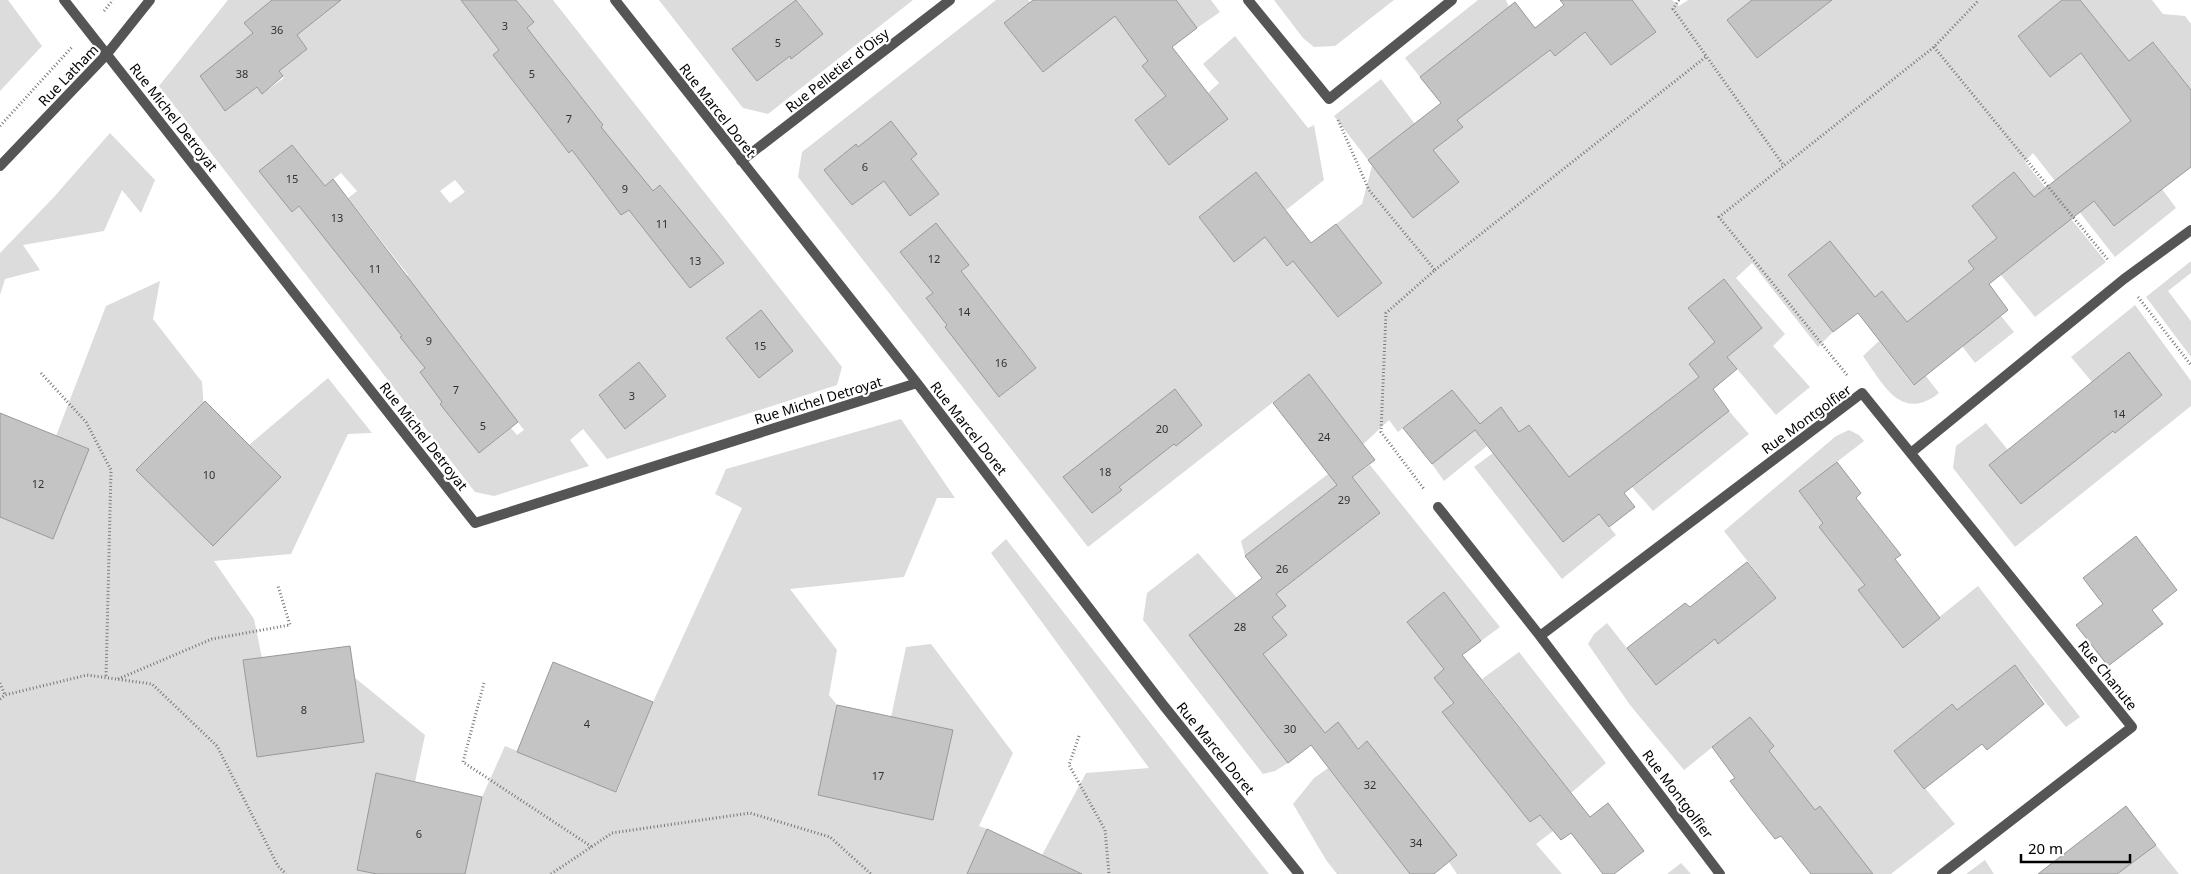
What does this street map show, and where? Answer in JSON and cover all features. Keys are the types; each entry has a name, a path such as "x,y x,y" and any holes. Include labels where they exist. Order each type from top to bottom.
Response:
{"street":[{"name":"Rue Michel Detroyat","path":"64,0 475,523 917,383"},
{"name":"Rue Latham","path":"0,166 107,54 150,0"},
{"name":"Rue Marcel Doret","path":"615,0 917,383 1158,698 1299,874"},
{"name":"Rue Pelletier d'Oisy","path":"741,161 950,0"},
{"path":"1248,0 1329,99 1452,0"},
{"path":"1912,452 2124,279 2191,230"},
{"name":"Rue Montgolfier","path":"1540,636 1862,393 1912,452"},
{"name":"Rue Chanute","path":"1912,452 2132,727 1942,874"},
{"name":"Rue Montgolfier","path":"1438,507 1540,636 1720,874"}],"path":[{"path":"107,8 114,0"},
{"path":"1679,0 1673,8 1784,166"},
{"path":"1862,393 1720,217 1934,47 1979,0"},
{"path":"1934,47 2124,279 2191,366"},
{"path":"1438,507 1381,432 1386,313 1435,270 1707,56"},
{"path":"0,126 58,62"},
{"path":"1329,99 1369,190 1435,270"},
{"path":"40,374 86,422 112,470 106,678"},
{"path":"118,679 212,639 290,625 278,586"},
{"path":"0,699 5,695 87,675 152,684 218,746 278,866 286,874"},
{"path":"0,683 5,695"},
{"path":"484,683 463,762 592,846"},
{"path":"1079,736 1069,765 1105,830 1109,874"},
{"path":"551,874 612,833 750,813 830,837 871,874"}],"shaded area":[{"path":"0,0 8,0 42,46 0,91"},
{"path":"228,0 272,0 245,23 254,35 200,76 225,111 257,87 263,93 284,78 279,70 307,49 297,35 325,13 316,0 478,0 467,8 499,50 493,55 569,153 603,125 571,84 567,86 527,28 534,22 517,0 553,0 842,367 837,385 607,459 583,429 570,440 589,466 494,496 475,492 159,86","holes":["292,145 325,186 341,173 357,191 348,198 408,275 375,301 302,204 292,212","455,180 465,192 450,203 440,191","598,185 653,191 661,185 676,204 694,236 699,232 723,263 629,210 621,215","761,310 793,351 759,378 727,338","433,312 481,373 473,380 506,407 524,430 517,435 511,428 479,453 440,404 442,402 420,372 425,368 401,337","639,362 666,396 625,428 599,395"]},
{"path":"659,0 796,0 732,49 757,81 790,56 792,58 823,34 797,0 913,0 768,114 743,108"},
{"path":"996,0 1028,0 1030,2 1004,23 1043,72 1088,37 1072,15 1103,0 1148,61 1142,66 1166,96 1135,120 1169,165 1227,119 1208,93 1219,83 1203,64 1235,36 1308,128 1314,125 1324,180 1286,210 1256,172 1199,217 1234,261 1265,237 1287,265 1293,261 1339,317 1381,283 1336,224 1362,204 1372,166 1413,217 1458,182 1433,150 1457,120 1550,50 1555,56 1585,32 1656,32 1632,0 1672,0 1679,6 1688,0 1752,0 1727,20 1757,58 1832,0 2062,0 2018,36 2050,77 2081,53 2104,84 2164,146 2069,170 2114,226 2162,189 2176,208 2115,257 2033,153 2025,162 2106,262 2035,317 2001,275 2059,229 2014,172 1972,206 1997,238 1968,261 1974,269 1907,322 1882,291 1875,297 1788,276 1833,332 1818,347 1752,263 1736,278 1785,334 1773,346 1810,387 1776,415 1727,357 1762,328 1724,279 1688,308 1715,342 1689,364 1699,377 1653,413 1587,500 1529,425 1519,432 1501,407 1480,424 1452,390 1398,432 1389,420 1355,452 1354,433 1309,374 1088,547 798,177 802,152","holes":["891,121 917,154 852,205 824,170 855,145 858,147","938,194 910,216 902,205","936,224 968,265 961,271 1036,368 1000,397 945,327 947,325 926,298 933,293 900,252","1175,390 1202,425 1176,445 1174,444 1119,487"]},
{"path":"1176,0 1211,0 1220,12 1197,28"},
{"path":"1274,0 1394,0 1335,46 1314,47 1303,38"},
{"path":"1478,0 1506,0 1509,7 1420,77 1405,58"},
{"path":"2080,0 2152,0 2163,14 2185,16 2191,24 2191,90 2154,42 2129,61"},
{"path":"1381,79 1415,124 1368,160 1334,116"},
{"path":"110,133 155,180 141,213 122,190 104,231 23,245 40,270 5,279 0,295 0,253 54,197"},
{"path":"2191,261 2191,273 2168,291 2191,321 2191,357 2146,297"},
{"path":"160,281 153,319 202,382 213,545 281,477 249,445 328,378 372,433 348,434 291,554 214,561 254,619 262,658 243,661 257,757 363,741 354,677 425,735 415,782 376,774 357,870 377,874 0,874 0,517 53,538 89,449 56,436 106,306"},
{"path":"2135,305 2191,381 2191,406 2015,547 1953,468 1956,446 1986,423 2008,450 1989,465 2021,504 2113,431 2115,433 2162,395 2129,352 2092,382 2071,357"},
{"path":"2001,316 2014,332 1975,363 1962,346"},
{"path":"1879,341 1913,385 1925,375 1939,393 1926,401 1914,404 1904,402 1894,396 1878,378 1863,356"},
{"path":"1729,411 1749,434 1653,511 1632,487"},
{"path":"901,419 955,498 937,498 904,577 790,589 837,650 829,695 837,705 818,795 933,819 891,717 906,647 931,644 1013,753 979,826 987,829 967,874 465,874 482,797 505,746 617,792 653,702 742,508 715,494 726,469"},
{"path":"1475,430 1487,446 1444,481 1432,464"},
{"path":"1849,430 1859,435 1864,441 1799,491 1823,523 1819,527 1865,585 1858,590 1902,647 1978,586 2080,717 2066,727 2015,665 1957,710 1951,704 1894,751 1955,824 1891,874 1853,874 1865,864 1820,806 1815,810 1769,751 1774,746 1750,717 1684,770 1630,705 1588,644 1594,634 1607,623 1656,685 1715,639 1718,644 1776,598 1724,531 1836,436"},
{"path":"1493,453 1563,542 1599,514 1616,535 1562,579 1474,467"},
{"path":"1370,465 1500,627 1481,641 1444,592 1407,622 1444,669 1434,678 1454,703 1442,712 1530,822 1540,814 1553,831 1536,844 1562,874 1457,874 1367,741 1358,748 1338,723 1325,733 1287,685 1250,714 1288,763 1275,771 1263,774 1143,620 1147,593 1198,553 1237,598 1189,635 1219,673 1286,635 1272,617 1286,606 1276,594 1380,513 1352,477"},
{"path":"1328,474 1337,485 1245,556 1241,541"},
{"path":"1006,539 1269,874 1082,874 1042,855 1086,773 1149,768 991,553"},
{"path":"1519,652 1606,763 1571,793 1482,679"},
{"path":"1328,768 1410,874 1337,874 1326,860 1293,804 1314,778"},
{"path":"2156,845 2179,874 2117,874"},
{"path":"1985,860 1994,874 1966,874"},
{"path":"1681,863 1691,874 1667,874"}],"building":[{"path":"272,0 341,0 297,35 307,49 279,71 283,76 262,94 257,87 225,111 200,76 253,33 244,23"},
{"path":"461,0 516,0 534,22 527,28 603,125 601,127 653,191 660,185 724,263 690,288 629,210 621,215 572,150 569,153 493,55 499,50"},
{"path":"796,0 823,34 791,59 790,56 757,81 732,49"},
{"path":"1033,0 1176,0 1197,28 1172,47 1228,119 1169,165 1135,120 1166,96 1142,66 1148,61 1115,16 1043,72 1004,23"},
{"path":"1560,0 1632,0 1656,32 1611,65 1585,32 1555,56 1550,50 1457,120 1463,127 1433,150 1459,182 1413,218 1368,160 1441,103 1420,77 1515,2 1535,28 1564,5"},
{"path":"1752,0 1832,0 1757,58 1727,20"},
{"path":"2062,0 2080,0 2129,61 2153,42 2191,90 2191,167 2114,226 2094,201 1989,284 2008,310 1914,385 1858,313 1833,332 1788,275 1830,241 1875,297 1882,291 1907,322 1974,269 1968,261 1997,238 1972,206 2014,172 2034,197 2131,121 2081,53 2050,77 2018,36"},
{"path":"891,121 917,154 911,159 939,194 910,216 884,181 852,205 824,170 856,144 858,147"},
{"path":"292,145 325,186 333,179 518,422 479,453 440,404 442,402 420,372 425,368 400,337 402,336 299,206 292,212 259,171"},
{"path":"1256,172 1311,243 1336,224 1382,283 1338,317 1293,261 1287,266 1265,237 1234,262 1199,217"},
{"path":"936,223 969,265 961,271 1036,368 999,397 945,327 947,325 926,298 933,293 900,252"},
{"path":"1724,279 1762,328 1727,357 1737,369 1713,389 1729,411 1624,493 1635,507 1609,527 1599,514 1563,542 1475,430 1432,464 1403,428 1452,390 1480,424 1501,407 1519,432 1529,425 1569,477 1699,377 1689,364 1715,342 1688,308"},
{"path":"761,310 793,351 759,378 726,338"},
{"path":"2129,352 2162,395 2021,504 1989,465"},
{"path":"639,362 666,396 625,429 599,395"},
{"path":"1309,374 1375,460 1352,477 1380,513 1276,594 1286,606 1272,617 1287,635 1263,654 1325,733 1338,722 1358,749 1367,741 1457,855 1434,874 1410,874 1311,745 1288,763 1189,635 1262,578 1245,556 1337,485 1273,403"},
{"path":"1175,389 1202,425 1176,446 1174,444 1119,487 1122,490 1092,513 1063,477"},
{"path":"205,401 281,477 213,546 136,470"},
{"path":"0,413 89,449 53,539 0,517"},
{"path":"1837,462 1861,493 1856,498 1901,555 1895,559 1940,618 1903,648 1858,590 1865,585 1819,527 1823,523 1799,491"},
{"path":"2136,536 2177,590 2152,610 2163,624 2108,666 2076,625 2103,604 2083,578"},
{"path":"1747,562 1776,598 1718,644 1715,639 1656,685 1627,648 1685,603 1690,607"},
{"path":"1444,592 1481,641 1462,655 1590,817 1608,803 1644,851 1614,874 1603,874 1571,833 1561,840 1540,815 1530,822 1442,712 1454,703 1434,678 1444,669 1407,622"},
{"path":"350,646 364,742 257,757 243,660"},
{"path":"553,662 653,702 616,792 517,752"},
{"path":"2015,665 2044,704 1987,750 1982,744 1924,789 1894,751 1952,704 1957,710"},
{"path":"837,705 953,730 933,820 818,795"},
{"path":"1750,717 1774,746 1769,751 1815,810 1820,806 1873,874 1811,874 1781,836 1775,839 1752,810 1730,781 1735,778 1712,747"},
{"path":"376,773 482,797 465,874 377,874 357,870"},
{"path":"2126,806 2156,845 2117,874 2038,874"},
{"path":"987,829 1082,874 967,874"}]}
